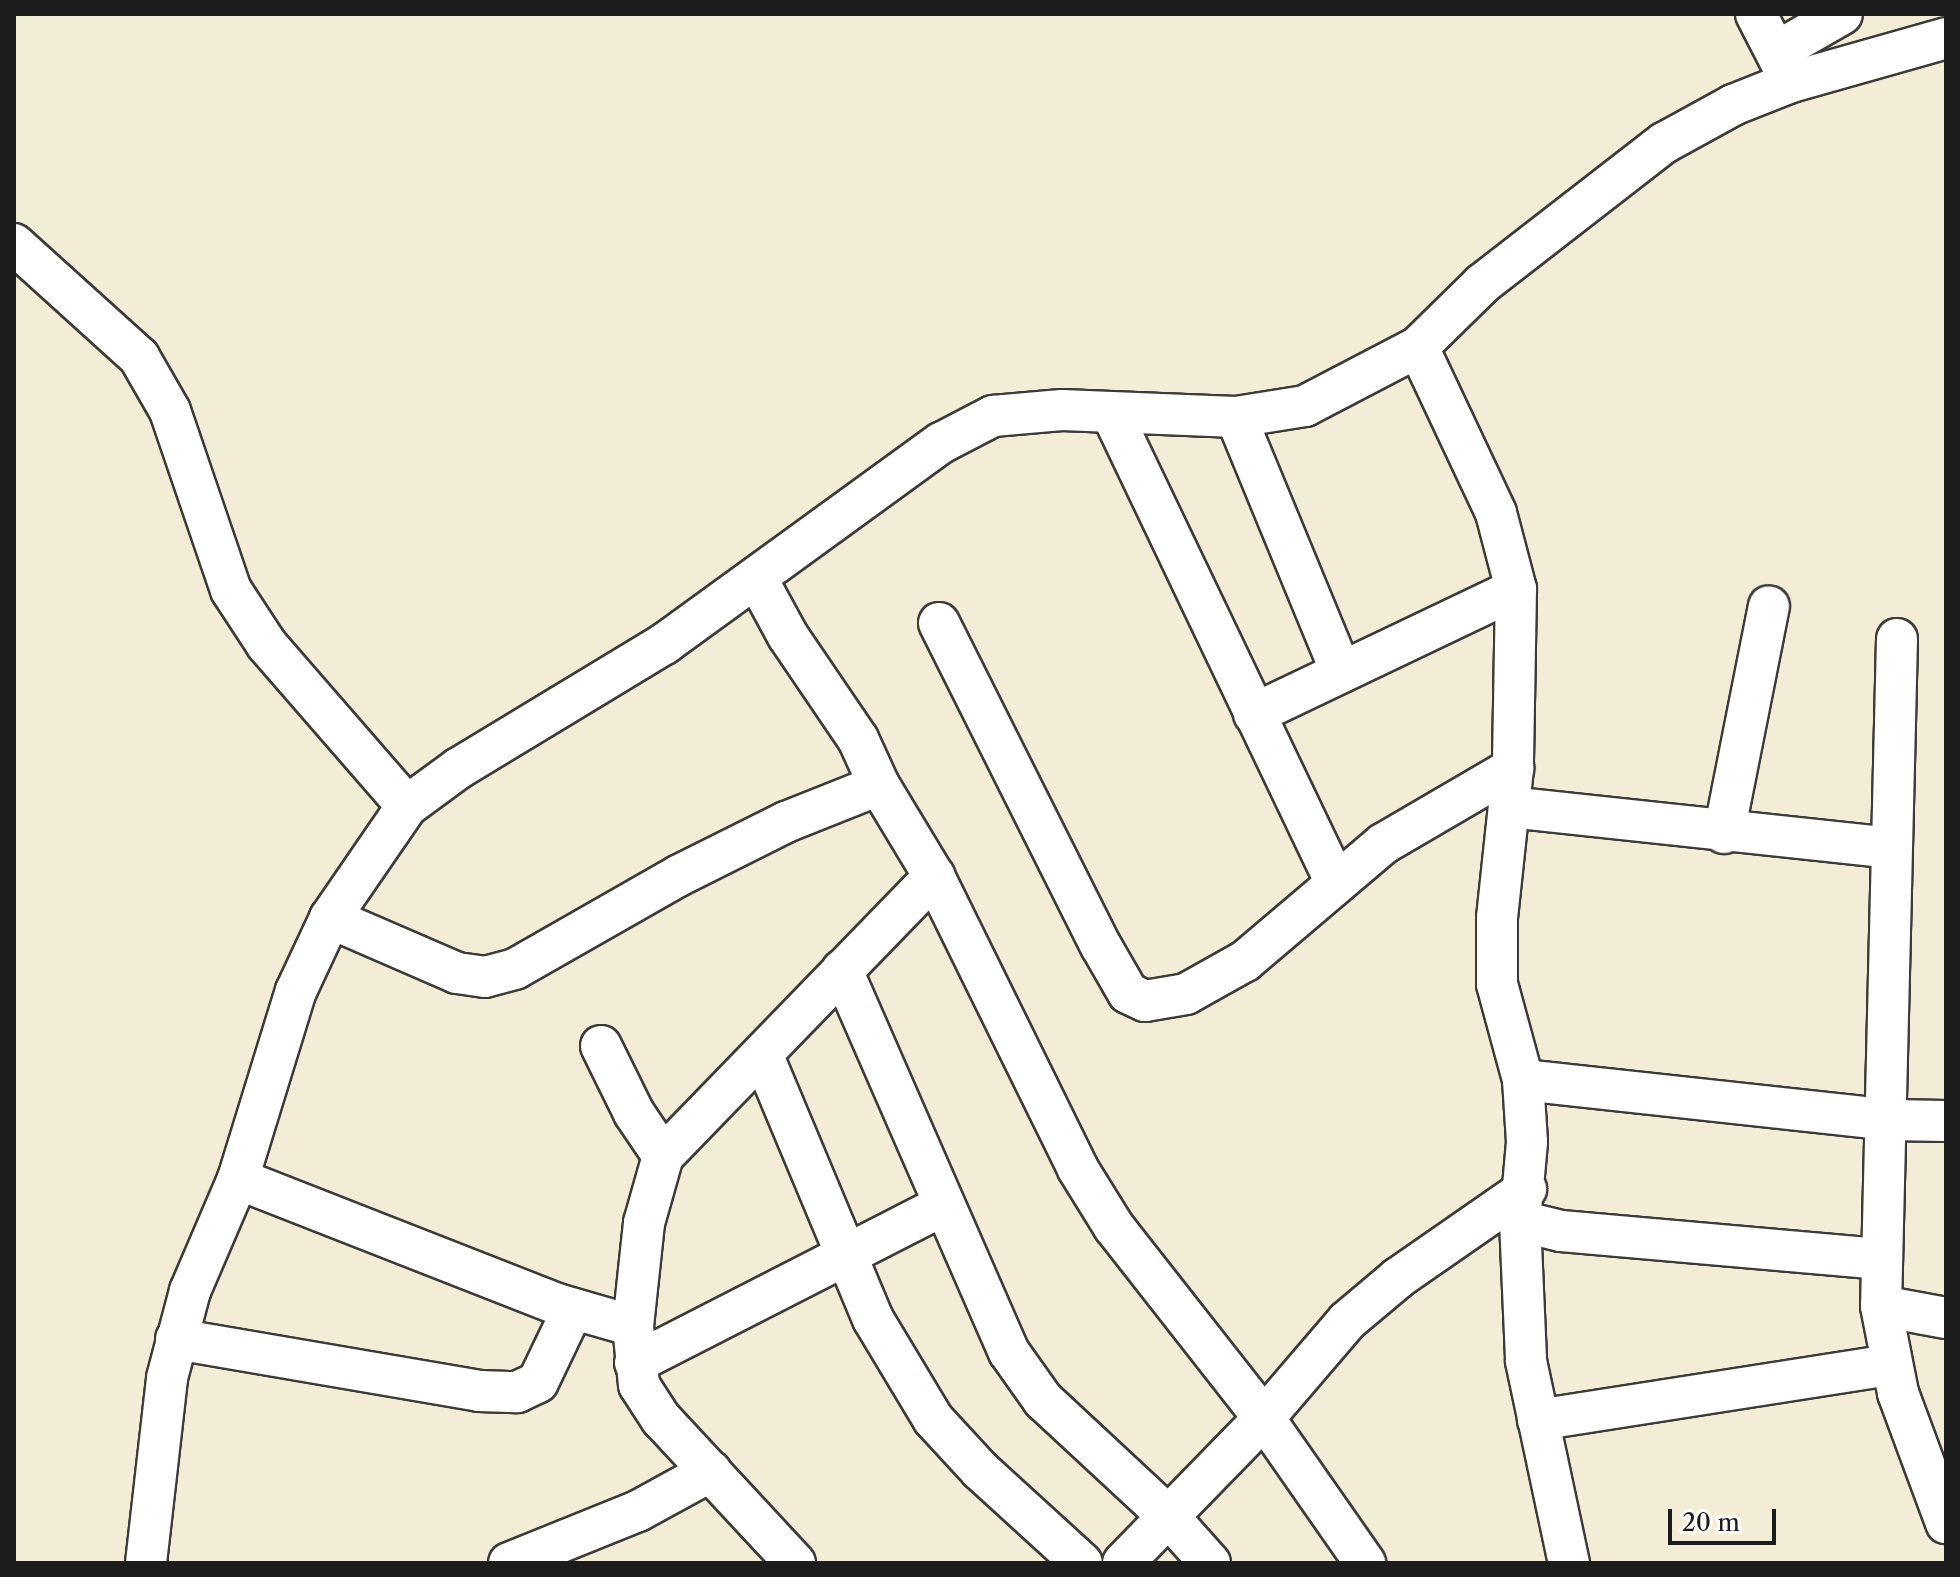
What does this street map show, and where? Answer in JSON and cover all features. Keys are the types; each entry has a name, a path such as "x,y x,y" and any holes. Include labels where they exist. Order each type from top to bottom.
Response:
{"street":[{"path":"1756,14 1784,67"},
{"path":"146,1563 176,1339 190,1291 238,1179 296,991 330,918 407,806 757,579 941,443 993,416 1062,410 1236,417 1305,406 1418,347 1482,284 1664,143 1733,105 1784,67 1842,14"},
{"path":"1784,67 1946,38"},
{"path":"14,244 139,357 170,411 231,590 267,645 407,806"},
{"path":"1418,347 1496,513 1516,589 1513,768 1497,918 1497,984 1523,1080 1526,1361 1569,1563"},
{"path":"1111,412 1335,881"},
{"path":"1236,417 1341,672"},
{"path":"757,579 788,636 858,739 879,785 934,876 1078,1169 1114,1227 1264,1418 1365,1563"},
{"path":"1254,714 1516,589"},
{"path":"1724,833 1769,606"},
{"path":"939,623 1128,993 1162,1002 1198,987 1245,961 1335,881 1383,844 1513,768"},
{"path":"1897,639 1890,848 1889,1120 1879,1259 1881,1306 1891,1365 1946,1523"},
{"path":"330,918 457,973 485,977 515,969 678,876 786,822 879,785"},
{"path":"1509,807 1570,810 1724,833 1890,848"},
{"path":"795,1563 649,1403 634,1345 644,1223 663,1156 934,876"},
{"path":"842,970 942,1206 1009,1352 1043,1400 1168,1516 1210,1563"},
{"path":"601,1046 634,1113 663,1156"},
{"path":"763,1056 873,1319 933,1419 980,1470 1082,1563"},
{"path":"1523,1080 1889,1120 1946,1121"},
{"path":"238,1179 573,1309 634,1345"},
{"path":"1123,1563 1264,1418 1347,1321 1398,1278 1523,1205"},
{"path":"1523,1205 1561,1231 1879,1259"},
{"path":"634,1345 848,1258 942,1206"},
{"path":"1881,1306 1946,1318"},
{"path":"176,1339 479,1391 517,1392 538,1382 573,1309"},
{"path":"1538,1420 1891,1365"},
{"path":"509,1563 638,1511 711,1471"}]}
